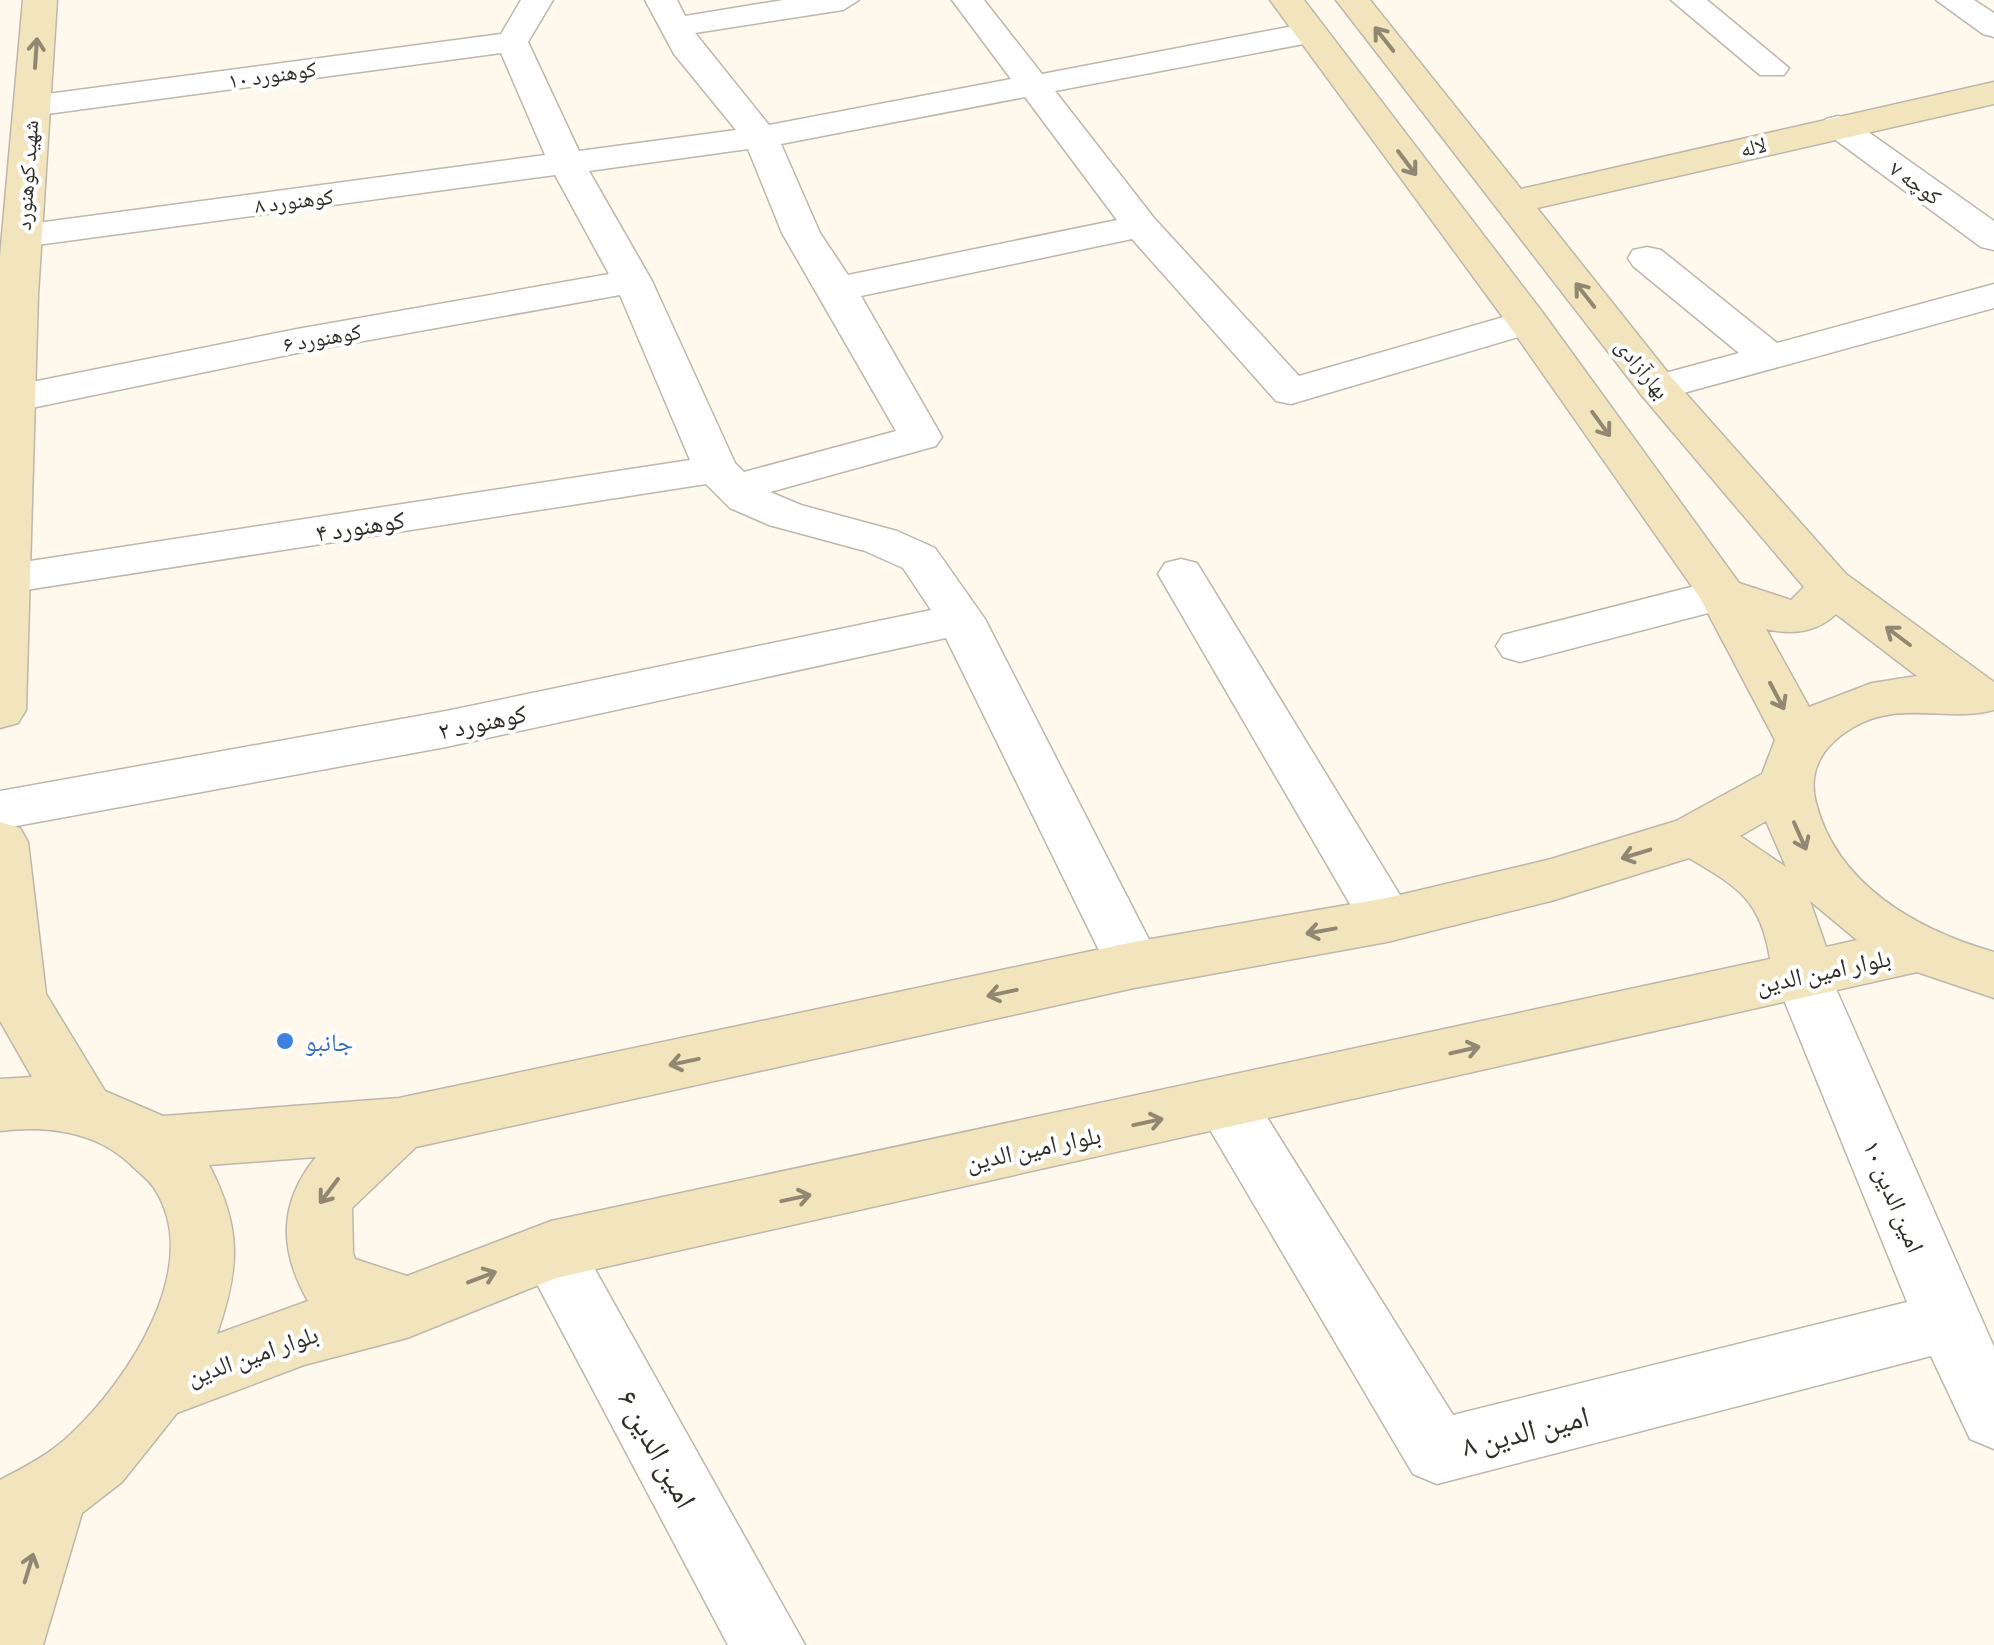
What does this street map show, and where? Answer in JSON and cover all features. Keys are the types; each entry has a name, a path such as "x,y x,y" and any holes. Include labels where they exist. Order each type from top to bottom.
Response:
{"main road":[{"name":"شهید کوهنورد","path":"0,710 12,399 40,0"},
{"name":"بهارآزادی","path":"1353,0 1658,388 1829,585 1985,696"},
{"path":"1298,16 1528,322 1722,594 1794,763 1796,833 1830,884 1856,908 1920,949 1994,975"},
{"name":"لاله","path":"1513,202 1994,93"},
{"path":"1722,594 1778,616 1801,618 1819,608 1829,585"},
{"path":"154,1143 399,1124 1134,964 1386,920 1550,880 1695,836 1794,763 1828,718 1862,700 1921,691 1985,696"},
{"path":"1695,836 1752,870 1780,894 1795,920 1801,973"},
{"path":"0,842 8,1002 82,1109"},
{"name":"بلوار امین الدین","path":"158,1388 303,1334 407,1306 551,1250 1227,1106 1920,949"},
{"path":"0,1104 82,1109 122,1122 154,1143 190,1188 204,1248 194,1316 158,1388 96,1459 26,1504 5,1645"},
{"path":"399,1124 350,1162 318,1205 314,1248 331,1280 407,1306"}],"street":[{"path":"537,0 512,42 567,164 633,281 725,478 785,515 881,541 919,558 961,619 1134,964"},
{"path":"843,0 668,14 686,47 761,137 801,233 838,289 1141,226"},
{"path":"968,0 1141,226 1291,392 1528,322"},
{"path":"1687,0 1772,68"},
{"path":"1952,0 1994,27"},
{"name":"کوهنورد ۸","path":"22,236 761,137 1030,84 1298,16"},
{"name":"کوهنورد ۱۰","path":"32,106 512,42"},
{"name":"کوچه ۷","path":"1838,126 1994,238"},
{"path":"1648,258 1770,358"},
{"name":"کوهنورد ۶","path":"12,399 297,341 633,281"},
{"name":"کوهنورد ۴","path":"4,580 725,478 921,437 838,289"},
{"path":"1658,388 1994,296"},
{"path":"1181,574 1386,920"},
{"path":"1520,646 1722,594"},
{"name":"کوهنورد ۲","path":"0,810 446,729 961,619"},
{"name":"امین الدین ۱۰","path":"1801,973 1948,1322 1994,1417"},
{"name":"امین الدین ۸","path":"1227,1106 1437,1451 1948,1322"},
{"name":"امین الدین ۶","path":"551,1250 768,1645"}],"place":[{"name":"جانبو","path":"285,1041"}]}
